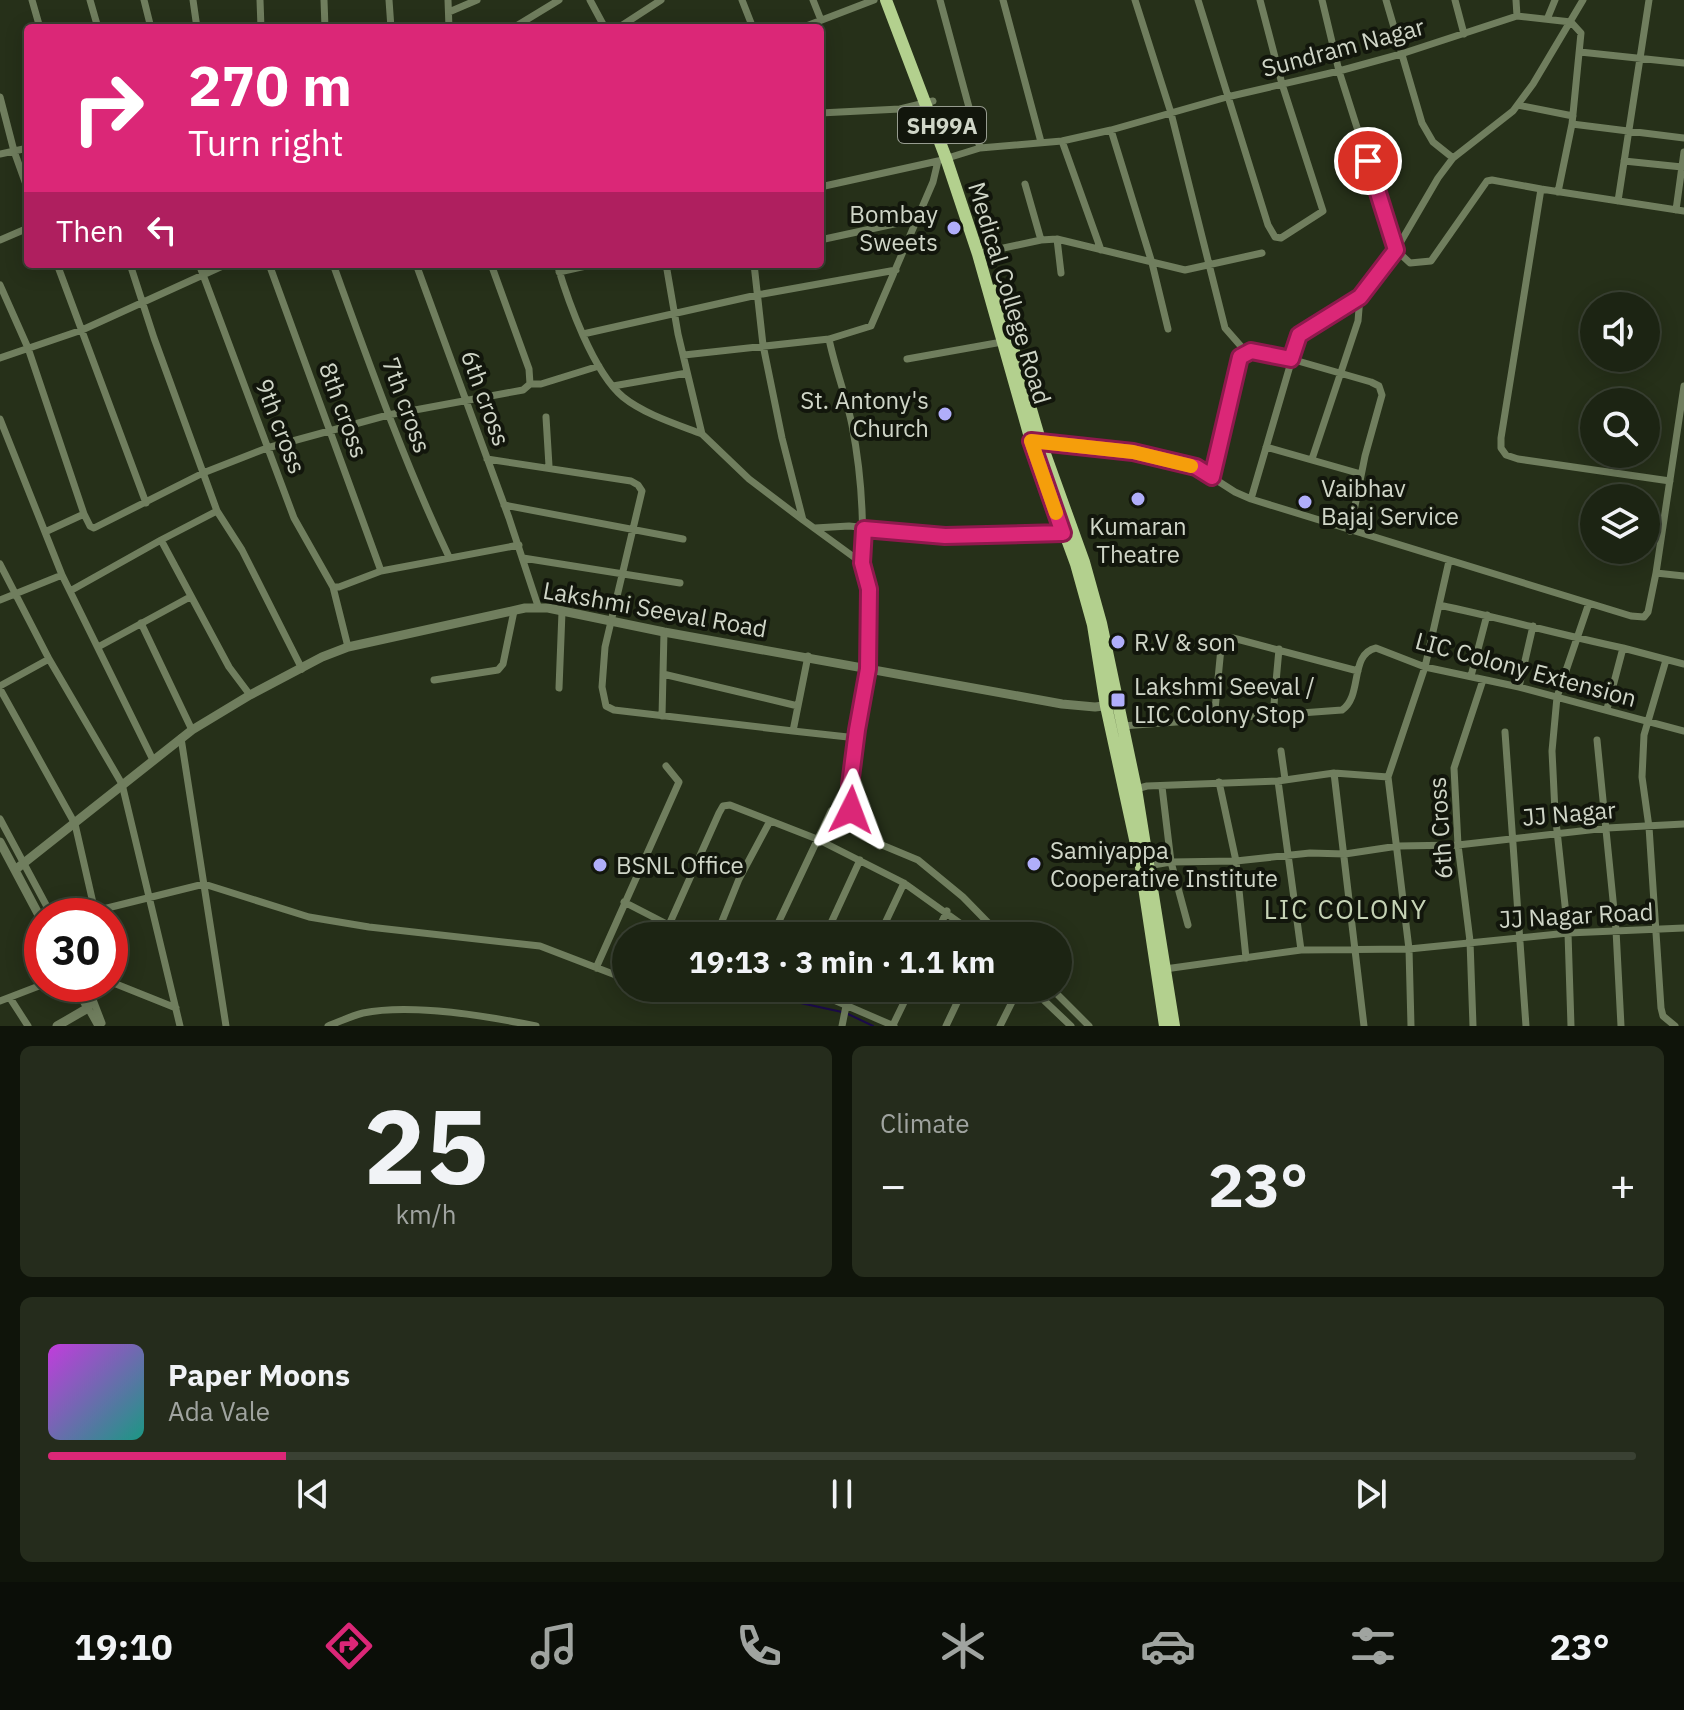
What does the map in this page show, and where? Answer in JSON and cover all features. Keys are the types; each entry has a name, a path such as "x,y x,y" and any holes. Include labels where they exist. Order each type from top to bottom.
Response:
{"main road":[{"name":"Medical College Road","path":"886,0 929,102"},
{"name":"Medical College Road","path":"895,0 978,254 1002,342 1036,441 1084,562 1145,866"},
{"name":"Medical College Road","path":"946,158 985,252 1063,533 1097,624"},
{"name":"Medical College Road","path":"1112,705 1122,726 1136,789 1161,970 1174,1026"},
{"name":"Medical College Road","path":"1161,970 1165,1026"}],"street":[{"path":"32,0 39,24"},
{"path":"90,0 97,24"},
{"path":"144,0 150,24"},
{"path":"193,0 196,24"},
{"path":"260,0 261,24"},
{"path":"324,0 325,24"},
{"path":"389,0 391,24"},
{"path":"448,0 449,24"},
{"path":"449,12 477,0"},
{"path":"520,24 559,0"},
{"path":"590,0 603,24"},
{"path":"624,24 661,0"},
{"path":"742,0 751,24"},
{"path":"813,0 821,20"},
{"path":"811,24 874,0"},
{"path":"940,0 980,148"},
{"path":"1003,0 1041,142"},
{"path":"1135,0 1171,113 1225,328 1246,352 1291,359 1379,386 1382,395 1350,531"},
{"path":"1198,0 1268,225 1275,237 1281,238 1323,211 1282,84 1260,0"},
{"path":"1322,0 1339,71 1396,250 1410,263 1431,261 1487,181 1492,180 1680,210 1684,152"},
{"path":"1386,0 1422,123 1433,142 1453,158"},
{"path":"1455,0 1464,34"},
{"path":"1516,0 1517,16"},
{"path":"1548,17 1555,0"},
{"path":"1251,499 1299,335 1360,297 1396,250 1453,158 1518,105 1583,0"},
{"path":"1618,201 1649,0"},
{"name":"Sundram Nagar","path":"824,186 980,148 1062,141 1111,130 1227,97 1401,54 1517,16 1548,17 1571,22"},
{"path":"1558,192 1572,120 1580,52 1581,33 1571,22"},
{"path":"1580,52 1684,63"},
{"path":"0,97 24,179"},
{"path":"824,113 900,109 929,102"},
{"path":"1518,105 1572,120 1684,138"},
{"path":"1111,130 1152,263 1168,329"},
{"path":"1062,141 1101,250"},
{"path":"0,154 24,149"},
{"path":"684,355 829,339 871,326 946,158"},
{"path":"1624,161 1682,167"},
{"path":"1025,184 1041,240"},
{"path":"1541,189 1501,448 1506,455 1518,459 1670,481"},
{"path":"824,239 917,219"},
{"path":"0,240 24,230"},
{"path":"985,252 1057,239 1185,270 1262,253"},
{"path":"1057,239 1061,273"},
{"path":"59,268 146,503"},
{"path":"131,268 217,511 242,550 302,670"},
{"name":"9th cross","path":"200,268 294,518 333,587 348,647"},
{"path":"0,358 82,330 218,268"},
{"name":"8th cross","path":"270,268 381,571"},
{"name":"7th cross","path":"334,268 424,506 449,557"},
{"name":"6th cross","path":"417,268 519,545 538,606"},
{"path":"492,268 529,369 530,384"},
{"path":"558,268 583,334 605,378 624,398 702,434 749,479 862,563"},
{"path":"667,268 702,434"},
{"path":"754,268 763,345 803,520"},
{"path":"583,334 757,295 896,270"},
{"path":"0,285 28,348 90,526 101,527 203,473 267,448 388,415 523,390 530,384 541,384 599,366"},
{"path":"1312,459 1358,321 1360,297"},
{"path":"829,339 851,422 861,479 864,529 862,563 869,589 868,669 850,785 851,810 857,829 870,840 918,860 963,897 987,922"},
{"path":"907,359 1002,342"},
{"path":"1212,477 1240,357 1246,352"},
{"path":"613,386 687,373"},
{"path":"1036,441 1133,452 1196,467 1251,499 1631,616 1644,617 1648,612 1656,573 1681,423 1684,386"},
{"path":"546,417 549,466"},
{"path":"0,419 62,575 153,760"},
{"path":"1266,447 1361,474"},
{"path":"487,459 549,466 631,481 642,491 605,647 602,687 606,706 614,710 857,738"},
{"path":"1672,466 1684,468"},
{"path":"504,505 683,539"},
{"path":"70,591 217,511"},
{"path":"45,532 84,514"},
{"path":"815,528 849,526 945,536 1063,533"},
{"path":"161,540 229,667 250,695"},
{"path":"333,587 381,571 519,545"},
{"path":"523,558 680,583"},
{"path":"1411,1026 1409,949 1388,777 1425,667 1449,561"},
{"path":"0,564 49,659 122,784 180,1026"},
{"path":"1656,573 1684,576"},
{"path":"0,600 62,575"},
{"path":"98,647 190,597"},
{"path":"1571,1026 1568,933 1552,751 1557,697 1589,603"},
{"path":"1439,605 1684,664"},
{"name":"Lakshmi Seeval Road","path":"19,866 192,730 322,657 348,647 538,606 1062,704 1112,705"},
{"path":"434,680 498,670 503,664 514,611"},
{"path":"559,688 562,612"},
{"path":"1471,676 1487,615"},
{"path":"141,623 192,730"},
{"path":"1519,687 1533,626"},
{"path":"662,716 664,632"},
{"path":"1122,726 1214,720 1342,710 1350,705 1353,698 1358,671 1233,638 1225,640 1221,648 1214,720"},
{"name":"LIC Colony Extension","path":"1358,671 1361,658 1376,648 1425,667 1519,687 1684,731"},
{"path":"1607,709 1623,648"},
{"path":"1273,715 1279,649"},
{"path":"793,731 808,656"},
{"path":"49,659 0,688 75,824 92,898"},
{"path":"1666,660 1644,735 1642,777 1649,827 1661,1008 1663,1016 1675,1026"},
{"path":"663,674 798,706"},
{"name":"6th Cross","path":"1473,1026 1470,941 1458,845 1454,768 1483,680"},
{"path":"1505,732 1526,1026"},
{"path":"181,738 226,1026"},
{"path":"1597,740 1616,930 1621,1026"},
{"path":"1281,751 1301,950"},
{"path":"596,968 679,782 666,766"},
{"path":"1136,789 1282,780 1334,773 1388,777"},
{"path":"1334,773 1364,1026"},
{"path":"1219,782 1236,861 1246,958"},
{"path":"1162,787 1171,862 1188,925"},
{"path":"670,922 723,806 735,806 817,839 904,883 961,922"},
{"path":"778,922 831,811"},
{"path":"0,819 32,898"},
{"path":"722,922 739,879 770,821"},
{"name":"JJ Nagar","path":"1145,866 1310,853 1345,854 1398,846 1458,845 1607,828 1684,824"},
{"path":"0,842 40,898"},
{"path":"831,922 860,860"},
{"path":"886,922 904,883"},
{"path":"128,903 204,884 309,917 369,927 540,946 612,974"},
{"path":"624,902 661,922"},
{"path":"942,922 947,911"},
{"name":"JJ Nagar Road","path":"1161,970 1301,950 1409,949 1568,933 1684,928"},
{"path":"128,989 176,1008"},
{"path":"0,1001 24,992"},
{"path":"10,998 28,1026"},
{"path":"834,1002 894,1026 905,1002"},
{"path":"842,1025 848,1002"},
{"path":"946,1026 957,1002"},
{"path":"1000,1026 1012,1002"},
{"path":"1045,1002 1071,1026"},
{"path":"1065,1002 1089,1026"},
{"path":"61,1025 92,1004 98,1023 114,1026"},
{"path":"328,1026 360,1014 392,1010 476,1014 536,1026"},
{"path":"360,1014 360,1026"},
{"path":"1053,1026 1058,1015"}],"waterway":[{"path":"796,1002 842,1012"},
{"path":"848,1014 873,1026"}],"slow traffic":[{"path":"1056,513 1031,441 1133,452 1191,466"}],"place":[{"name":"Bombay Sweets","path":"954,228"},
{"name":"St. Antony's Church","path":"945,414"},
{"name":"Kumaran Theatre","path":"1138,499"},
{"name":"Vaibhav Bajaj Service","path":"1305,502"},
{"name":"R.V & son","path":"1118,642"},
{"name":"Lakshmi Seeval / LIC Colony Stop","path":"1118,700"},
{"name":"Samiyappa Cooperative Institute","path":"1034,864"},
{"name":"BSNL Office","path":"600,865"}],"district":[{"name":"LIC COLONY","path":"1346,909"}],"route":[{"path":"851,810 850,785 868,669 869,589 862,563 864,529 945,536 1063,533 1031,441 1133,452 1196,467 1212,477 1240,357 1251,351 1291,359 1299,335 1360,297 1396,250 1368,161"}]}
